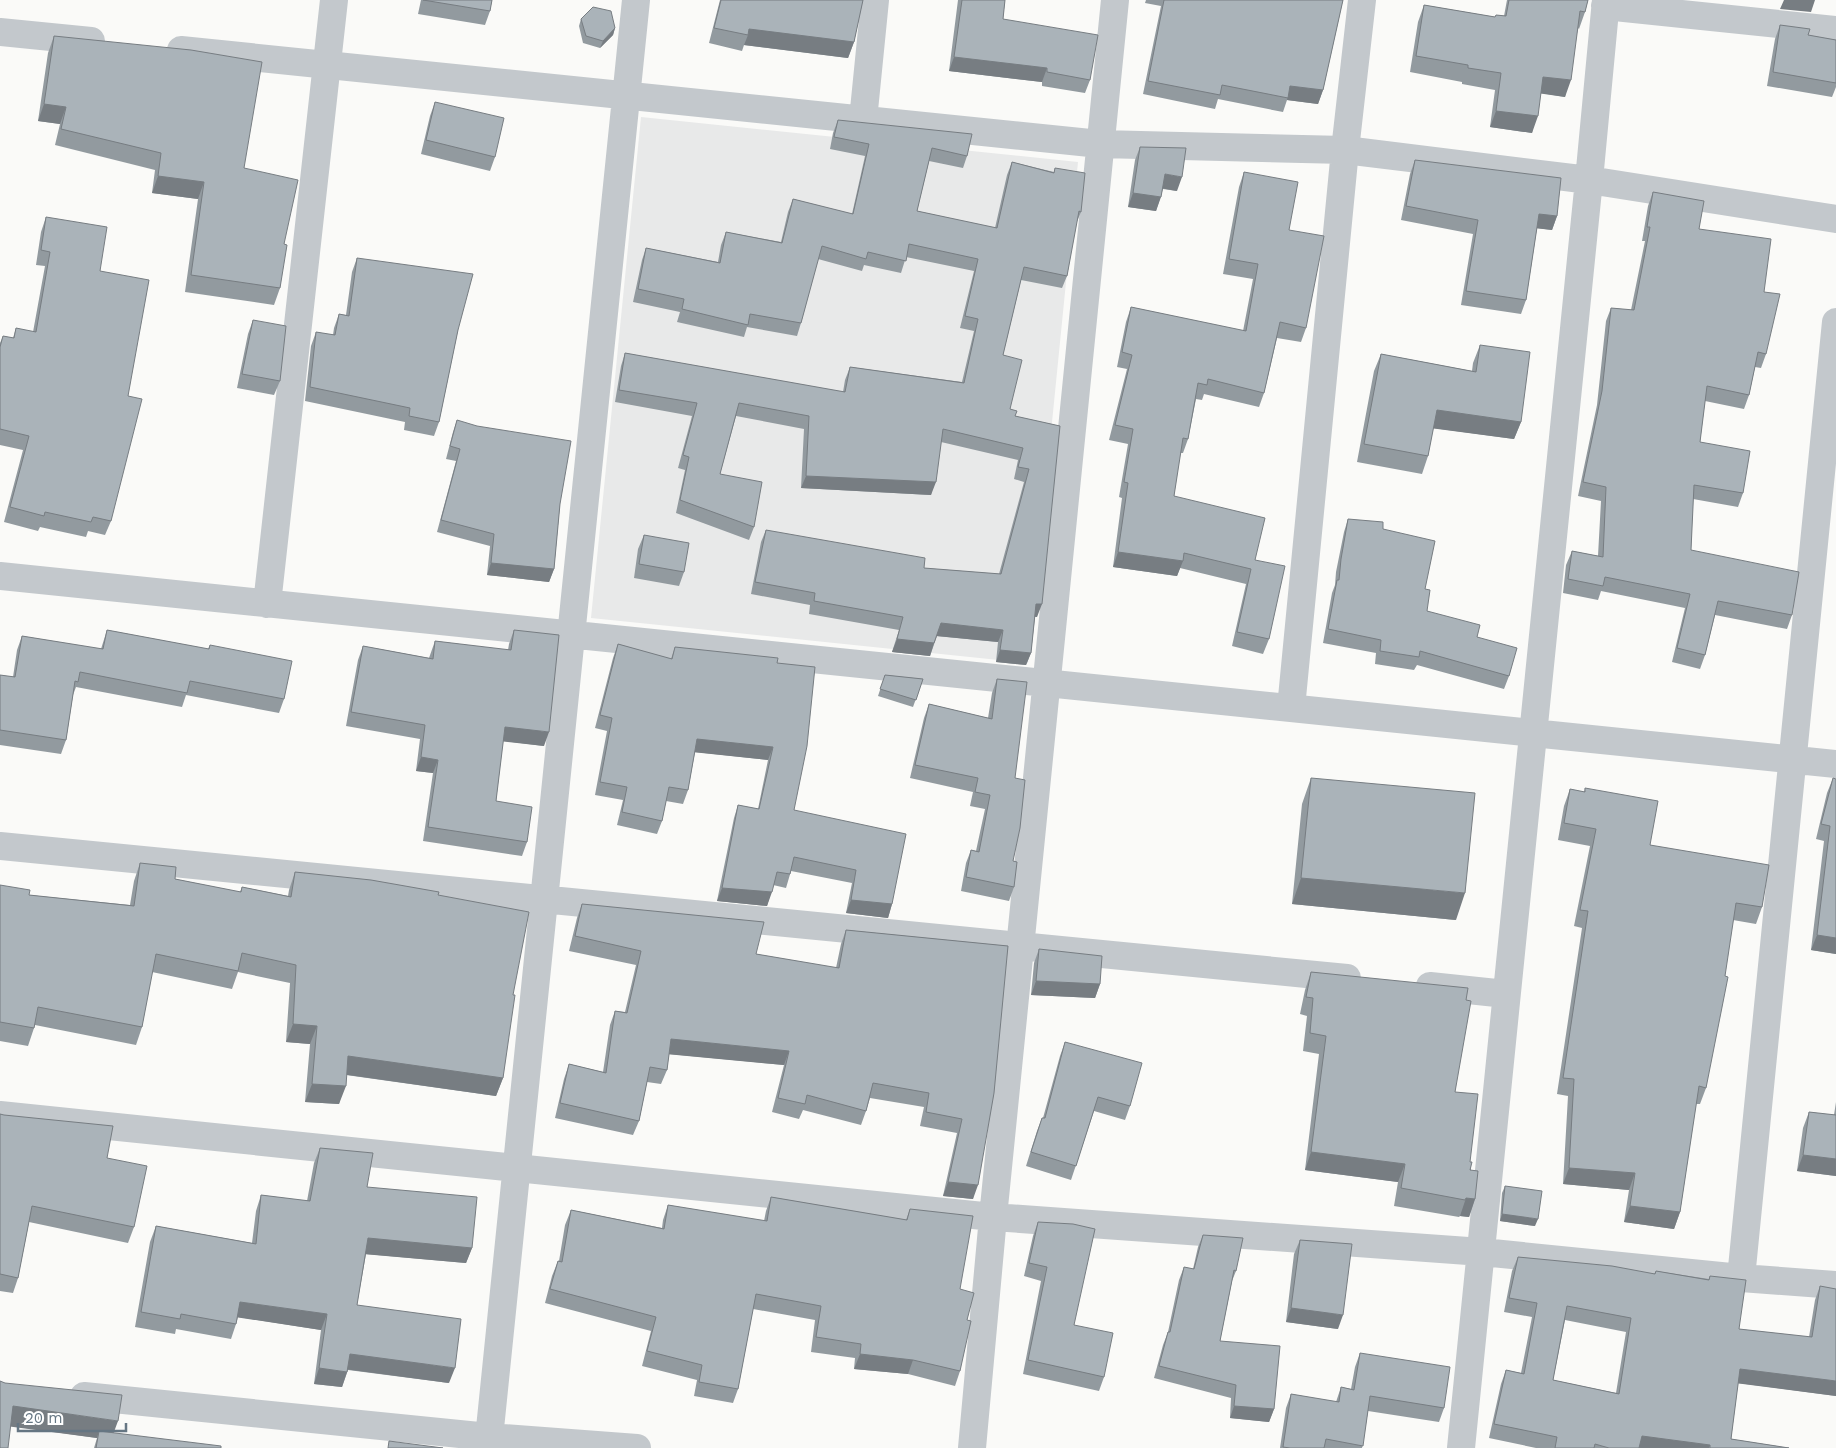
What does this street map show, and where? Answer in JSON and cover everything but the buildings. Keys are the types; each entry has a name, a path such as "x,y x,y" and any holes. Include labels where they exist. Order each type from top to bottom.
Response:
{"street":[{"path":"267,604 334,0"},
{"path":"488,1443 636,0"},
{"path":"863,120 875,0"},
{"path":"972,1448 993,1217 1114,0"},
{"path":"1291,708 1345,150 1362,0"},
{"path":"1461,1448 1589,180 1605,3 1836,30"},
{"path":"0,32 119,44"},
{"path":"158,48 1100,144 1345,150 1589,180 1836,219"},
{"path":"1740,1278 1836,322"},
{"path":"0,576 1836,764"},
{"path":"0,846 1367,980"},
{"path":"1407,984 1506,994"},
{"path":"0,1115 993,1217 1482,1252 1740,1278 1836,1285"},
{"path":"59,1393 488,1443 637,1448"}],"shaded area":[{"path":"641,117 1078,162 1028,663 591,618"}]}
